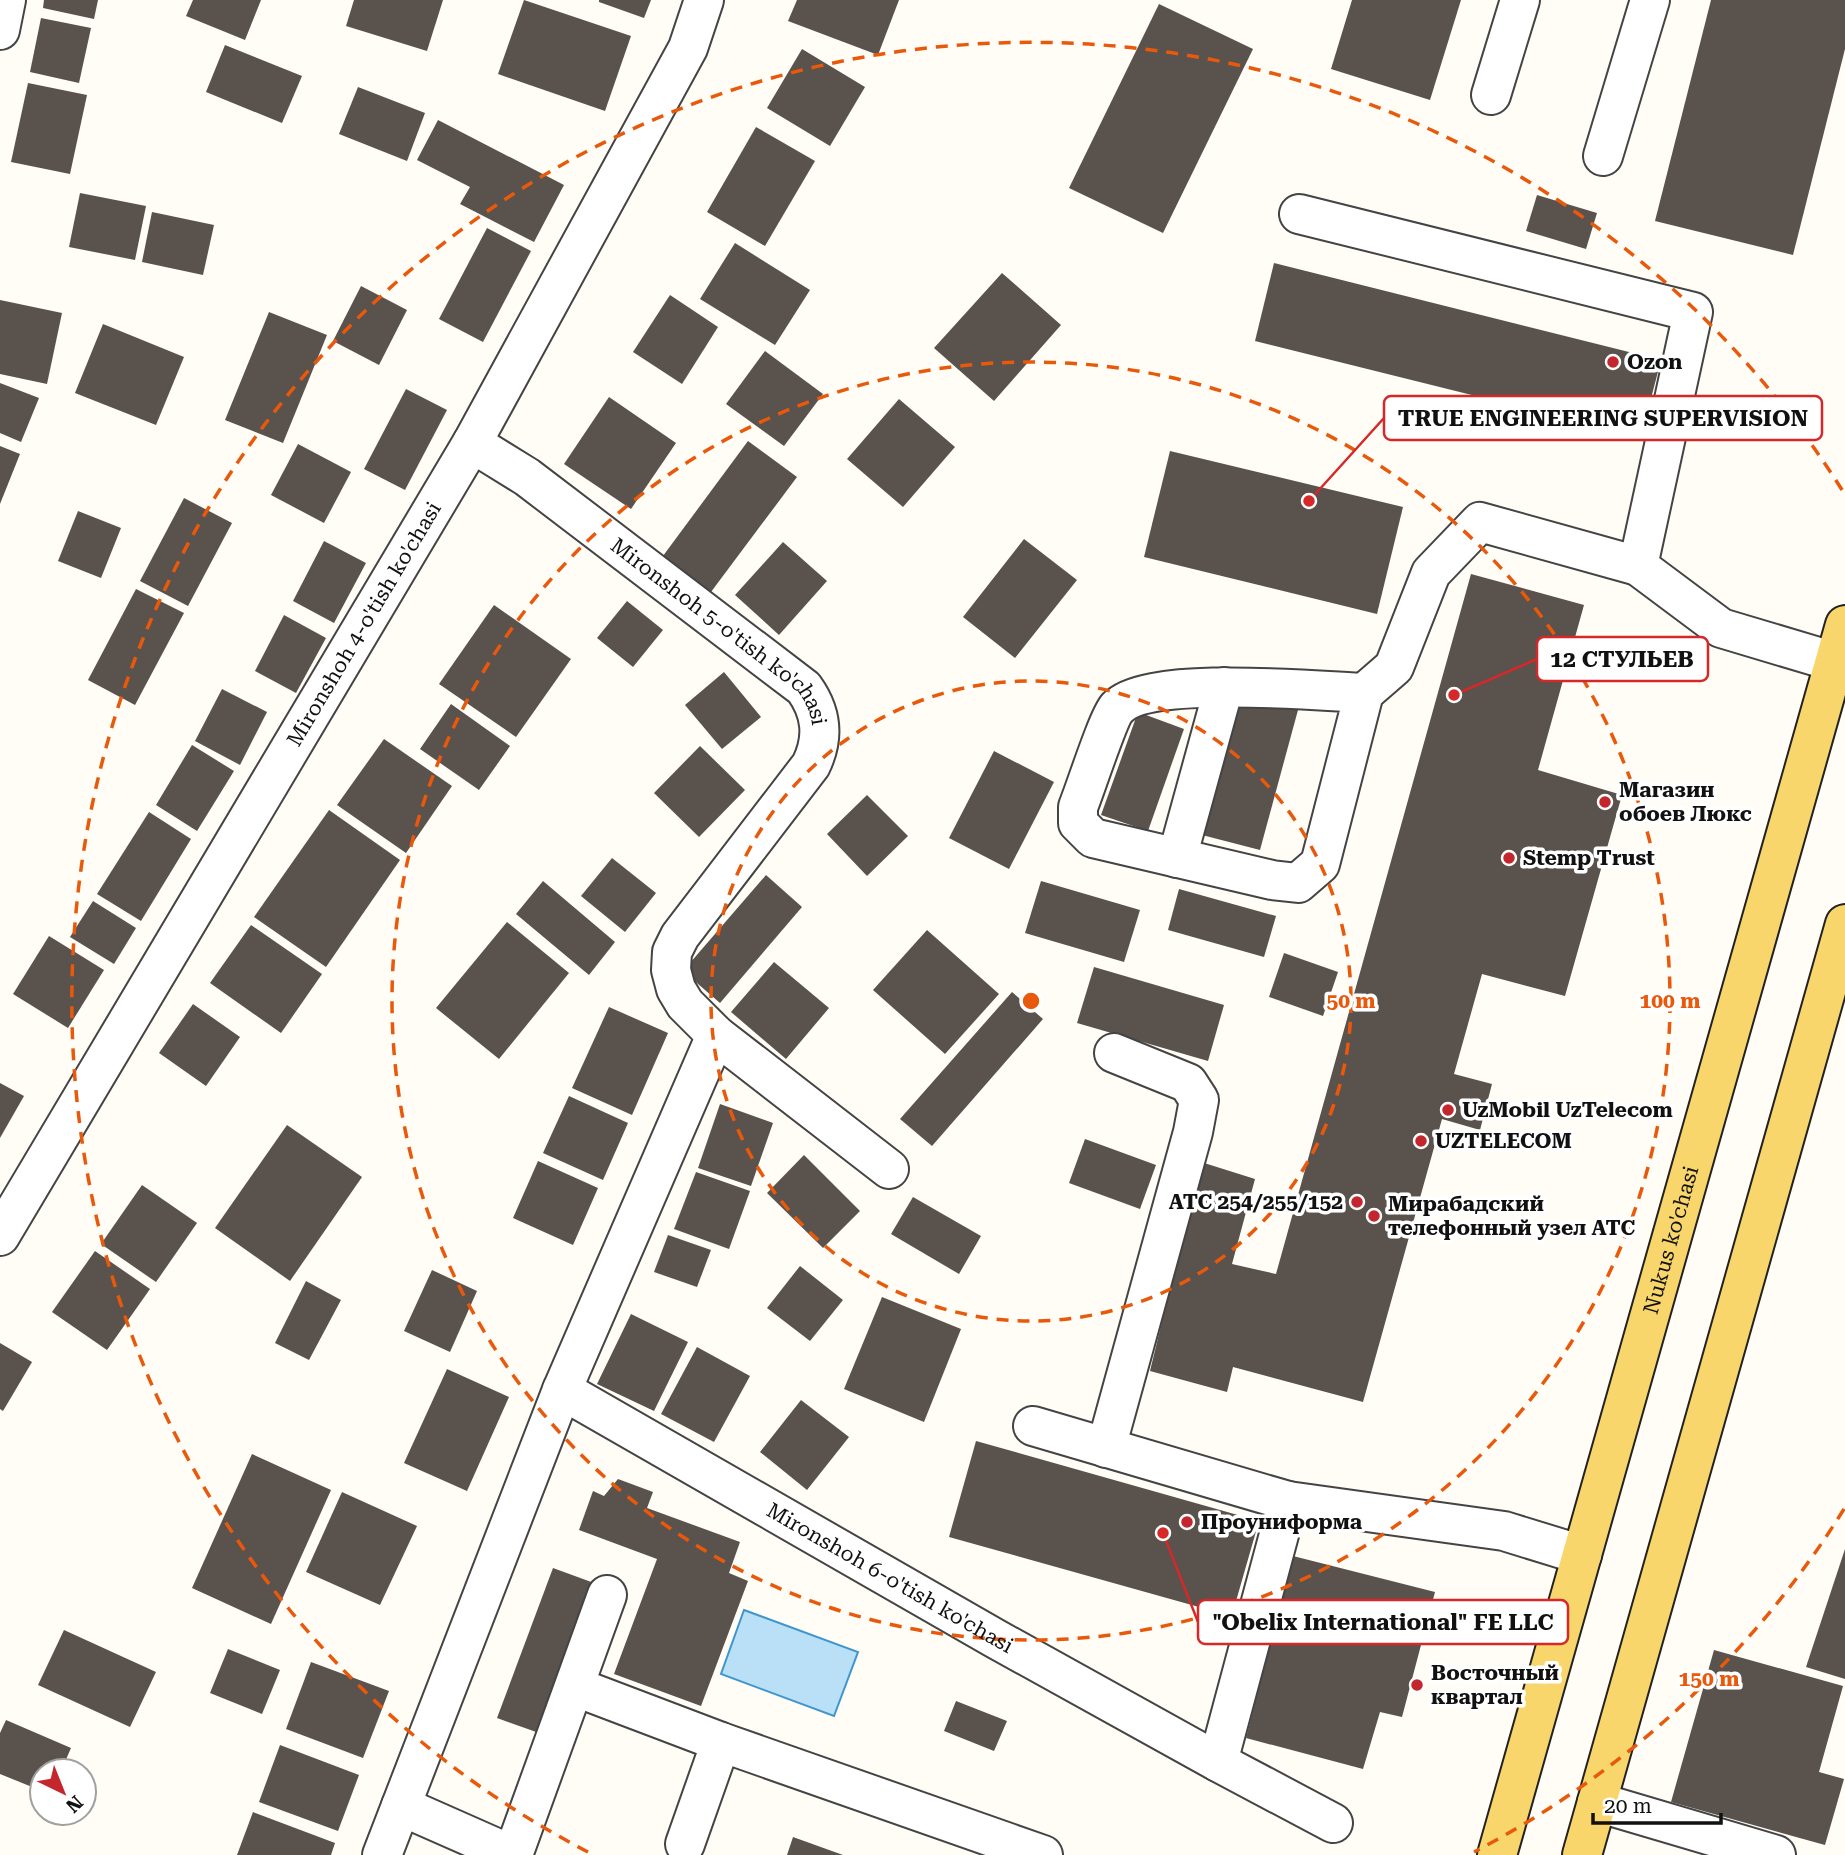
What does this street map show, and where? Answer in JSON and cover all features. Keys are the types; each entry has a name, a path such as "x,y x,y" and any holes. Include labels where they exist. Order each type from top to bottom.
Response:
{"main road":[{"name":"Nukus ko'chasi","path":"1497,1855 1845,625"},
{"path":"1583,1855 1835,1002 1845,924"}],"street":[{"path":"0,30 6,0"},
{"name":"Mironshoh 4-o'tish ko'chasi","path":"0,1236 472,443 688,48 704,0"},
{"path":"1491,95 1520,0"},
{"path":"1603,156 1650,0"},
{"path":"1299,214 1693,312 1637,566"},
{"name":"Mironshoh 5-o'tish ko'chasi","path":"472,443 527,477 804,688 812,699 820,726 820,740 811,765 680,936 672,952 672,979 679,997 716,1035 889,1169"},
{"path":"1364,693 1224,687 1152,692 1136,696 1116,708 1078,807 1078,823 1093,838 1272,880 1298,883 1320,864 1364,693 1394,667 1432,573 1480,522 1637,566 1721,628 1835,662"},
{"path":"1177,859 1224,687"},
{"path":"382,1855 562,1390 716,1035"},
{"path":"1106,1448 1190,1145 1199,1100 1188,1083 1114,1053"},
{"name":"Mironshoh 6-o'tish ko'chasi","path":"562,1390 984,1632 1333,1823"},
{"path":"1033,1426 1288,1501 1504,1531 1582,1555"},
{"path":"1219,1762 1288,1501"},
{"path":"401,1806 513,1855 562,1718 576,1687 607,1595"},
{"path":"576,1687 1018,1851"},
{"path":"685,1843 721,1742"},
{"path":"1597,1802 1776,1855"}],"water":[{"path":"744,1610 858,1652 834,1716 721,1674"}],"building":[{"path":"44,0 98,0 94,19 43,8"},
{"path":"193,0 261,0 245,40 186,16"},
{"path":"354,0 443,0 427,51 346,26"},
{"path":"524,0 631,36 605,111 498,74"},
{"path":"599,0 651,0 644,18"},
{"path":"797,0 899,0 878,55 788,21"},
{"path":"1352,0 1461,0 1430,100 1331,69"},
{"path":"1711,0 1845,0 1845,49 1793,255 1655,221"},
{"path":"1159,4 1253,49 1163,233 1069,188"},
{"path":"41,18 91,28 79,83 30,72"},
{"path":"225,45 302,76 282,123 206,92"},
{"path":"802,49 865,87 830,146 767,108"},
{"path":"28,83 87,95 70,174 11,162"},
{"path":"358,87 425,113 407,161 339,134"},
{"path":"438,120 564,185 534,242 460,204 470,187 417,160"},
{"path":"756,127 815,161 765,246 707,212"},
{"path":"80,193 146,206 135,260 69,247"},
{"path":"1537,195 1597,213 1586,249 1526,231"},
{"path":"152,212 214,225 203,275 142,262"},
{"path":"487,228 531,251 483,342 439,319"},
{"path":"735,243 810,290 775,345 700,299"},
{"path":"1274,263 1661,360 1641,437 1255,341"},
{"path":"1002,273 1061,325 994,401 934,348"},
{"path":"361,286 407,310 379,365 333,341"},
{"path":"670,295 718,327 682,384 633,352"},
{"path":"0,300 62,313 47,384 0,374"},
{"path":"269,312 327,335 283,443 225,420"},
{"path":"103,324 184,357 156,425 75,393"},
{"path":"765,351 823,394 784,446 726,404"},
{"path":"0,383 39,398 21,442 0,433"},
{"path":"406,389 447,410 405,490 364,469"},
{"path":"609,397 676,443 631,509 564,464"},
{"path":"899,399 955,447 903,507 847,459"},
{"path":"748,441 797,477 708,596 660,560"},
{"path":"298,444 351,472 324,523 271,495"},
{"path":"0,446 20,454 0,504"},
{"path":"1170,451 1403,507 1377,614 1144,557"},
{"path":"184,498 232,523 188,606 140,581"},
{"path":"78,511 121,528 101,578 58,561"},
{"path":"1024,539 1077,580 1015,658 963,617"},
{"path":"324,541 366,563 334,623 293,601"},
{"path":"783,542 827,581 779,635 735,595"},
{"path":"1471,574 1584,605 1538,770 1622,795 1565,996 1482,974 1454,1074 1492,1084 1480,1130 1442,1119 1363,1402 1233,1367 1227,1392 1150,1371 1201,1162 1255,1179 1232,1264 1276,1274"},
{"path":"136,589 184,613 135,705 88,680"},
{"path":"627,601 663,630 633,667 597,638"},
{"path":"494,605 571,659 516,737 439,684"},
{"path":"284,615 326,638 296,693 255,671"},
{"path":"724,672 761,717 722,749 685,705"},
{"path":"222,689 267,712 240,765 195,741"},
{"path":"1240,695 1298,710 1260,850 1202,835"},
{"path":"451,704 510,746 479,790 420,749"},
{"path":"1138,712 1184,729 1148,831 1101,815"},
{"path":"384,739 452,786 406,853 337,805"},
{"path":"192,745 234,771 197,831 156,805"},
{"path":"700,746 745,790 699,837 654,793"},
{"path":"994,751 1054,782 1009,869 949,838"},
{"path":"867,795 908,836 867,876 827,834"},
{"path":"329,810 400,860 326,967 254,917"},
{"path":"149,812 191,839 141,921 97,894"},
{"path":"612,858 656,893 625,932 581,896"},
{"path":"766,875 802,907 720,1003 683,971"},
{"path":"543,881 615,942 589,975 516,914"},
{"path":"1041,881 1140,910 1124,962 1025,933"},
{"path":"1179,889 1276,916 1264,957 1168,930"},
{"path":"93,901 136,928 114,964 70,937"},
{"path":"507,922 569,973 499,1059 436,1008"},
{"path":"251,925 322,974 281,1033 210,983"},
{"path":"927,930 999,994 945,1054 873,990"},
{"path":"49,936 104,970 68,1028 13,994"},
{"path":"1284,953 1338,972 1323,1016 1269,997"},
{"path":"774,962 829,1008 786,1059 731,1012"},
{"path":"1094,967 1224,1005 1208,1061 1077,1023"},
{"path":"1012,992 1043,1019 932,1146 900,1119"},
{"path":"193,1004 240,1037 206,1086 159,1053"},
{"path":"609,1007 668,1033 632,1115 572,1088"},
{"path":"0,1083 24,1096 0,1138"},
{"path":"569,1096 628,1123 603,1180 543,1153"},
{"path":"720,1104 773,1123 751,1186 698,1168"},
{"path":"287,1125 362,1177 290,1281 215,1228"},
{"path":"1085,1139 1156,1165 1140,1209 1069,1183"},
{"path":"804,1155 860,1211 823,1248 767,1193"},
{"path":"538,1161 598,1188 573,1245 513,1218"},
{"path":"696,1172 750,1191 729,1249 674,1229"},
{"path":"142,1185 197,1223 156,1282 101,1244"},
{"path":"913,1197 981,1236 959,1274 891,1234"},
{"path":"668,1235 711,1250 697,1287 654,1272"},
{"path":"95,1251 150,1289 107,1350 52,1312"},
{"path":"800,1266 843,1300 810,1341 767,1308"},
{"path":"432,1270 477,1291 450,1352 404,1331"},
{"path":"306,1281 341,1300 309,1360 275,1343"},
{"path":"882,1297 961,1329 924,1422 844,1389"},
{"path":"631,1314 688,1342 654,1411 597,1384"},
{"path":"0,1343 32,1362 3,1411 0,1409"},
{"path":"697,1347 750,1376 714,1442 661,1414"},
{"path":"447,1369 509,1397 467,1491 404,1463"},
{"path":"801,1400 849,1437 807,1490 760,1452"},
{"path":"976,1441 1259,1521 1228,1629 1202,1622 1206,1609 949,1537"},
{"path":"252,1454 331,1490 271,1624 192,1588"},
{"path":"618,1479 653,1492 647,1508 740,1542 729,1573 748,1581 701,1706 614,1674 657,1559 579,1530 593,1491 604,1496"},
{"path":"342,1492 417,1526 380,1605 306,1572"},
{"path":"1845,1549 1845,1679 1806,1667"},
{"path":"1293,1556 1435,1592 1402,1717 1380,1712 1363,1769 1246,1738"},
{"path":"553,1568 594,1583 539,1733 497,1718"},
{"path":"64,1630 156,1672 130,1727 38,1685"},
{"path":"228,1649 280,1670 262,1714 210,1693"},
{"path":"1714,1650 1843,1686 1819,1772 1844,1779 1825,1845 1671,1802"},
{"path":"311,1662 389,1691 363,1758 286,1729"},
{"path":"956,1701 1007,1721 994,1751 944,1731"},
{"path":"6,1720 71,1748 67,1757 28,1757 28,1785 0,1774 0,1733"},
{"path":"280,1745 359,1775 338,1831 259,1802"},
{"path":"253,1812 335,1843 331,1855 237,1855"},
{"path":"793,1837 843,1855 787,1855"}],"place":[{"name":"Ozon","path":"1613,362"},
{"name":"TRUE ENGINEERING SUPERVISION","path":"1309,501"},
{"name":"12 СТУЛЬЕВ","path":"1454,695"},
{"name":"Магазин обоев Люкс","path":"1605,802"},
{"name":"Stemp Trust","path":"1509,858"},
{"name":"UzMobil UzTelecom","path":"1448,1110"},
{"name":"UZTELECOM","path":"1421,1141"},
{"name":"АТС 254/255/152","path":"1357,1202"},
{"name":"Мирабадский телефонный узел АТС","path":"1374,1216"},
{"name":"Проуниформа","path":"1187,1522"},
{"name":"\"Obelix International\" FE LLC","path":"1163,1533"},
{"name":"Восточный квартал","path":"1417,1685"}]}
